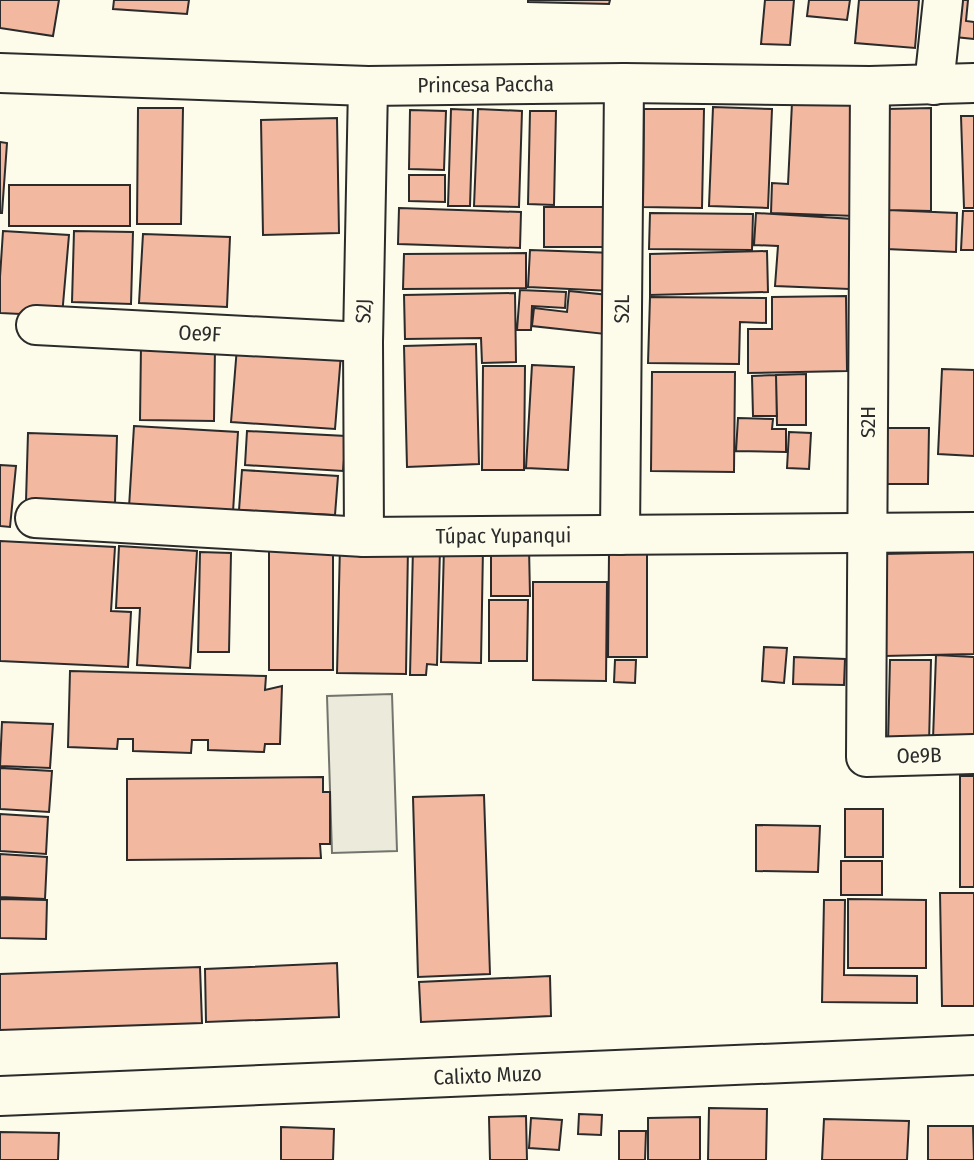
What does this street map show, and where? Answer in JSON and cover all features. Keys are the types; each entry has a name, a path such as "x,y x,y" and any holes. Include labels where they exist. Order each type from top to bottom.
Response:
{"street":[{"path":"934,85 943,0"},
{"name":"Princesa Paccha","path":"0,73 368,86 624,83 870,86 974,83"},
{"name":"S2L","path":"620,536 624,83"},
{"name":"S2J","path":"364,537 363,342 368,86"},
{"name":"S2H","path":"866,757 870,86"},
{"name":"Oe9F","path":"36,325 363,342"},
{"name":"Túpac Yupanqui","path":"35,518 364,537 974,532"},
{"name":"Oe9B","path":"866,757 974,754"},
{"name":"Calixto Muzo","path":"0,1097 974,1055"}],"shaded area":[{"path":"392,694 397,851 332,853 327,696"}],"building":[{"path":"0,0 59,0 53,36 0,28"},
{"path":"114,0 189,0 187,14 113,9"},
{"path":"528,0 610,0 609,4"},
{"path":"765,0 794,0 790,45 761,44"},
{"path":"809,0 850,0 847,20 807,16"},
{"path":"859,0 919,0 915,48 855,43"},
{"path":"958,0 968,0 966,21 974,22 974,39 955,37"},
{"path":"792,103 859,105 855,216 771,213 772,183 788,184"},
{"path":"713,107 772,109 768,208 709,206"},
{"path":"138,108 183,108 181,224 137,224"},
{"path":"931,108 931,211 888,210 887,109"},
{"path":"451,109 473,110 470,206 448,206"},
{"path":"478,109 522,111 519,207 474,206"},
{"path":"644,109 704,109 702,208 643,207"},
{"path":"410,110 446,111 444,170 409,169"},
{"path":"530,111 556,111 554,205 528,204"},
{"path":"961,116 974,116 974,208 964,208"},
{"path":"337,118 339,233 263,235 261,120"},
{"path":"0,142 7,143 2,213 0,213"},
{"path":"409,175 445,175 445,202 409,201"},
{"path":"9,185 130,185 130,226 9,226"},
{"path":"544,207 610,207 610,247 544,247"},
{"path":"399,208 521,212 520,248 398,244"},
{"path":"888,210 957,213 956,252 886,249"},
{"path":"963,211 974,211 974,250 961,250"},
{"path":"650,213 753,214 752,250 649,249"},
{"path":"756,213 853,219 849,289 775,286 778,246 754,245"},
{"path":"3,231 69,235 62,316 0,313"},
{"path":"74,231 133,232 131,304 72,302"},
{"path":"143,234 230,237 227,307 139,303"},
{"path":"530,250 614,253 612,291 528,287"},
{"path":"767,251 768,292 650,295 650,254"},
{"path":"526,253 526,288 403,289 404,254"},
{"path":"520,290 566,292 565,308 532,306 531,330 517,330"},
{"path":"569,291 609,295 605,334 532,326 534,308 567,312"},
{"path":"515,293 516,362 482,363 481,338 405,339 404,295"},
{"path":"846,296 847,371 748,373 748,329 772,329 772,297"},
{"path":"650,297 766,298 766,323 740,322 739,364 648,363"},
{"path":"476,344 479,464 407,467 404,346"},
{"path":"141,345 215,346 214,421 140,420"},
{"path":"237,347 341,354 335,429 231,422"},
{"path":"532,365 574,367 568,470 526,468"},
{"path":"483,366 525,366 524,470 482,470"},
{"path":"942,369 974,370 974,456 938,454"},
{"path":"652,372 735,372 734,472 651,471"},
{"path":"806,374 806,425 777,425 776,375"},
{"path":"776,375 777,416 753,416 752,376"},
{"path":"738,418 773,419 772,429 786,429 786,452 736,451"},
{"path":"134,426 238,432 233,512 129,507"},
{"path":"886,428 929,428 928,484 885,484"},
{"path":"247,431 346,436 343,471 245,465"},
{"path":"789,432 811,433 809,469 787,468"},
{"path":"28,433 117,436 115,503 26,501"},
{"path":"0,465 16,466 10,527 0,526"},
{"path":"242,470 338,476 335,515 239,510"},
{"path":"0,541 115,547 111,611 131,612 128,667 0,661"},
{"path":"333,544 333,670 269,670 269,545"},
{"path":"340,545 408,546 406,674 337,673"},
{"path":"119,546 197,551 190,668 137,665 140,608 116,608"},
{"path":"444,547 483,548 481,663 441,662"},
{"path":"529,547 530,596 491,596 491,548"},
{"path":"413,548 440,549 437,665 427,664 426,675 410,675"},
{"path":"200,552 231,553 229,652 198,652"},
{"path":"974,552 974,654 884,656 882,554"},
{"path":"609,553 647,553 647,657 608,657"},
{"path":"533,582 607,582 606,681 533,680"},
{"path":"489,600 528,600 527,661 489,661"},
{"path":"764,647 787,648 784,683 762,681"},
{"path":"936,655 974,657 974,740 933,739"},
{"path":"794,657 845,659 844,685 793,684"},
{"path":"615,660 636,660 635,683 614,682"},
{"path":"890,660 931,660 929,744 888,743"},
{"path":"70,671 266,676 265,690 282,686 280,744 265,744 264,752 208,750 208,740 192,740 191,753 133,751 133,739 118,739 117,749 68,747"},
{"path":"2,722 53,724 50,768 0,766"},
{"path":"0,768 52,771 49,812 0,809"},
{"path":"960,776 974,776 974,887 960,887"},
{"path":"323,777 323,792 330,792 330,844 320,844 321,858 127,860 127,779"},
{"path":"484,795 490,974 418,977 413,797"},
{"path":"845,809 883,809 883,857 845,857"},
{"path":"0,814 48,817 46,854 0,851"},
{"path":"756,825 820,826 818,872 756,871"},
{"path":"0,854 47,857 45,899 0,897"},
{"path":"841,861 882,861 882,895 841,895"},
{"path":"940,893 974,893 974,1006 942,1006"},
{"path":"0,899 47,900 46,939 0,938"},
{"path":"848,899 926,900 926,968 848,968"},
{"path":"824,900 845,900 844,975 917,976 917,1003 822,1002"},
{"path":"337,963 339,1017 206,1022 205,969"},
{"path":"200,967 202,1023 0,1030 0,974"},
{"path":"550,976 551,1016 421,1022 419,982"},
{"path":"709,1108 767,1109 766,1160 708,1160"},
{"path":"579,1114 602,1115 601,1135 578,1134"},
{"path":"526,1116 527,1160 490,1160 489,1117"},
{"path":"700,1117 700,1160 648,1160 648,1118"},
{"path":"531,1118 562,1120 559,1150 529,1148"},
{"path":"824,1119 909,1121 907,1160 822,1160"},
{"path":"928,1126 973,1126 974,1160 928,1160"},
{"path":"281,1127 334,1129 333,1160 281,1160"},
{"path":"619,1131 646,1131 645,1160 619,1160"},
{"path":"0,1132 59,1133 58,1160 0,1160"}]}
